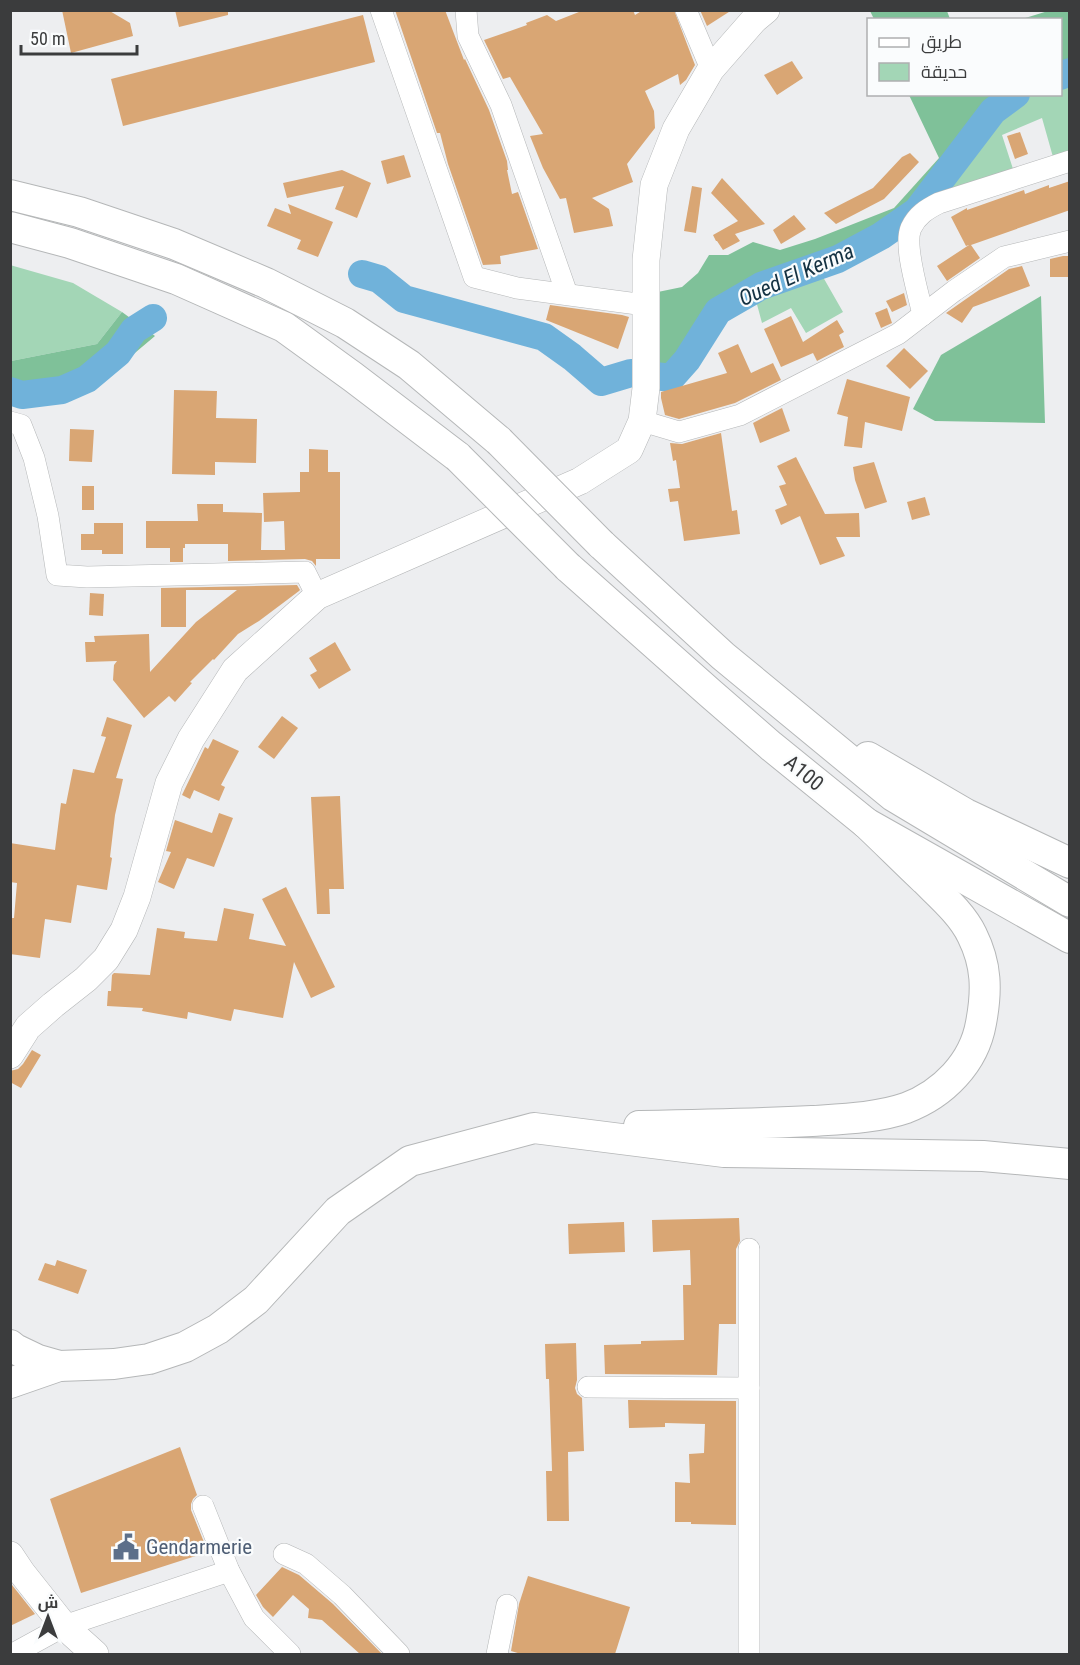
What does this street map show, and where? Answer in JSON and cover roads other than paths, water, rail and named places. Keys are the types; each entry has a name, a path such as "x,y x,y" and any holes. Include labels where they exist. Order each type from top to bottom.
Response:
{"highway":[{"name":"A100","path":"10,195 79,212 174,244 266,283 345,322 409,364 499,441 601,544 723,656 893,796 1070,902"},
{"name":"A100","path":"10,227 70,243 176,279 284,327 458,457 568,567 745,723 866,823 1070,938"},
{"path":"723,656 877,763 966,814 1070,863"},
{"path":"10,1383 58,1366 114,1364 149,1359 184,1347 218,1329 256,1300 338,1211 410,1161 534,1128 763,1124 882,1114 908,1107 943,1088 965,1064 979,1034 986,1000 983,965 972,934 950,905 866,823"},
{"path":"534,1128 724,1152 983,1156 1070,1164"},
{"path":"10,1345 38,1360 58,1366"}],"main road":[{"path":"10,1055 28,1027 86,979 106,959 124,930 137,897 169,783 191,739 236,670 317,596 580,481 628,450 642,421 646,388 646,260 654,185 676,129 711,69 754,20 766,10"},
{"path":"14,1569 47,1640 95,1654"}],"street":[{"path":"381,10 474,277 517,288 645,305"},
{"path":"465,10 468,36 501,105 567,294"},
{"path":"686,10 711,69"},
{"path":"923,315 911,261 909,235 918,217 939,203 1070,160"},
{"path":"642,421 679,432 740,415 898,334 1004,256 1070,241"},
{"path":"10,422 21,425 34,458 48,516 57,575 87,577 305,572 317,596"},
{"path":"748,1249 748,1654"},
{"path":"588,1386 748,1388"},
{"path":"203,1506 229,1571 254,1617 290,1654"},
{"path":"284,1554 306,1564 342,1595 399,1654"},
{"path":"13,1654 229,1571"},
{"path":"497,1654 507,1605"}],"waterway":[{"name":"Oued El Kerma","path":"1062,75 1070,72"},
{"name":"Oued El Kerma","path":"362,274 379,279 404,299 544,337 601,382 631,373 671,378 687,360 718,311 761,286 838,259 881,236 917,211 993,111 1013,96"},
{"name":"Oued El Kerma","path":"10,391 22,395 62,390 87,379 118,353 134,330 153,318"}],"place":[{"name":"Gendarmerie","path":"126,1547"}]}
